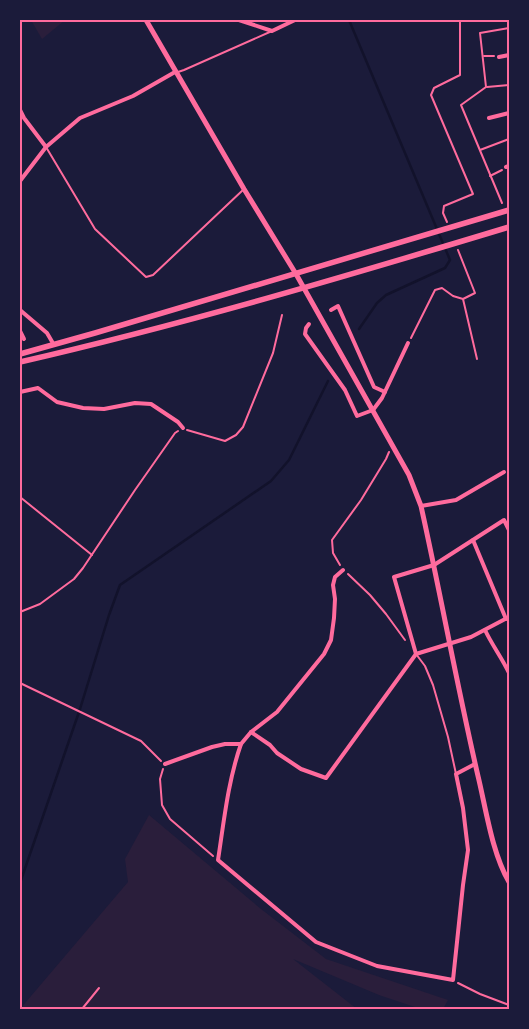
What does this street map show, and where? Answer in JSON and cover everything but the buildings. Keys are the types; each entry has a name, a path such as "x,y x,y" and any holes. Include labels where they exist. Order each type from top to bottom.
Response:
{"main road":[{"path":"146,20 244,189 296,274 409,475 421,506 495,847 509,882"},
{"path":"20,354 509,210"},
{"path":"20,362 106,342 304,288 509,227"}],"street":[{"path":"239,20 272,31 295,20"},
{"path":"499,57 509,55"},
{"path":"20,181 46,147 80,118 133,96 175,72"},
{"path":"20,110 46,147"},
{"path":"489,118 509,113"},
{"path":"330,310 338,306 374,387 384,392"},
{"path":"20,310 48,332 54,345"},
{"path":"309,324 305,334 344,390 357,416 372,410 382,398 408,343"},
{"path":"20,331 24,339"},
{"path":"36,381 38,388 57,402 83,408 104,410 135,403 151,404 178,422 183,428"},
{"path":"20,392 38,388"},
{"path":"421,506 456,500 504,472"},
{"path":"416,654 394,577 434,565 504,520 509,530"},
{"path":"251,732 270,744 277,753 301,769 326,778 416,654 471,637 508,618 473,540"},
{"path":"343,570 335,577 333,585 335,598 334,618 331,640 324,654 277,712 251,732 241,744 231,777 218,860 316,942 377,966 453,980 462,885 468,850 463,808 456,774 476,764"},
{"path":"485,630 509,673"},
{"path":"165,764 212,747 225,744 241,744"}],"lane":[{"path":"175,72 184,70 272,31"},
{"path":"46,147 95,229 146,277 152,275 244,189"},
{"path":"416,654 425,666 433,685 448,737 456,774"},
{"path":"82,1009 99,988"}],"path":[{"path":"447,222 443,213 444,206 473,194 431,95 434,88 460,75 460,20"},
{"path":"486,87 480,33 509,28"},
{"path":"483,56 499,57"},
{"path":"502,203 461,105 486,87 509,85"},
{"path":"480,150 509,139"},
{"path":"490,176 507,167"},
{"path":"408,343 435,290 442,288 453,296 463,299 475,293 458,248"},
{"path":"463,299 478,360"},
{"path":"20,612 40,604 74,579 176,433 183,428 225,441 236,435 242,427 273,353 282,315"},
{"path":"392,444 386,459 361,500 332,540 333,552 343,570 370,595 406,641"},
{"path":"20,497 92,555"},
{"path":"20,683 141,741 165,764 160,779 162,805 170,819 218,860"},
{"path":"453,980 480,994 509,1005"}],"shaded area":[{"path":"31,20 65,20 42,39"},
{"path":"149,815 261,909 326,959 448,1000 443,1009 421,1009 379,995 293,959 357,1009 20,1009 128,882 125,859"}],"waterway":[{"path":"349,20 450,260 445,268 386,295 377,303 359,329"},
{"path":"20,883 80,709 120,585 271,481 289,460 328,381"}]}
